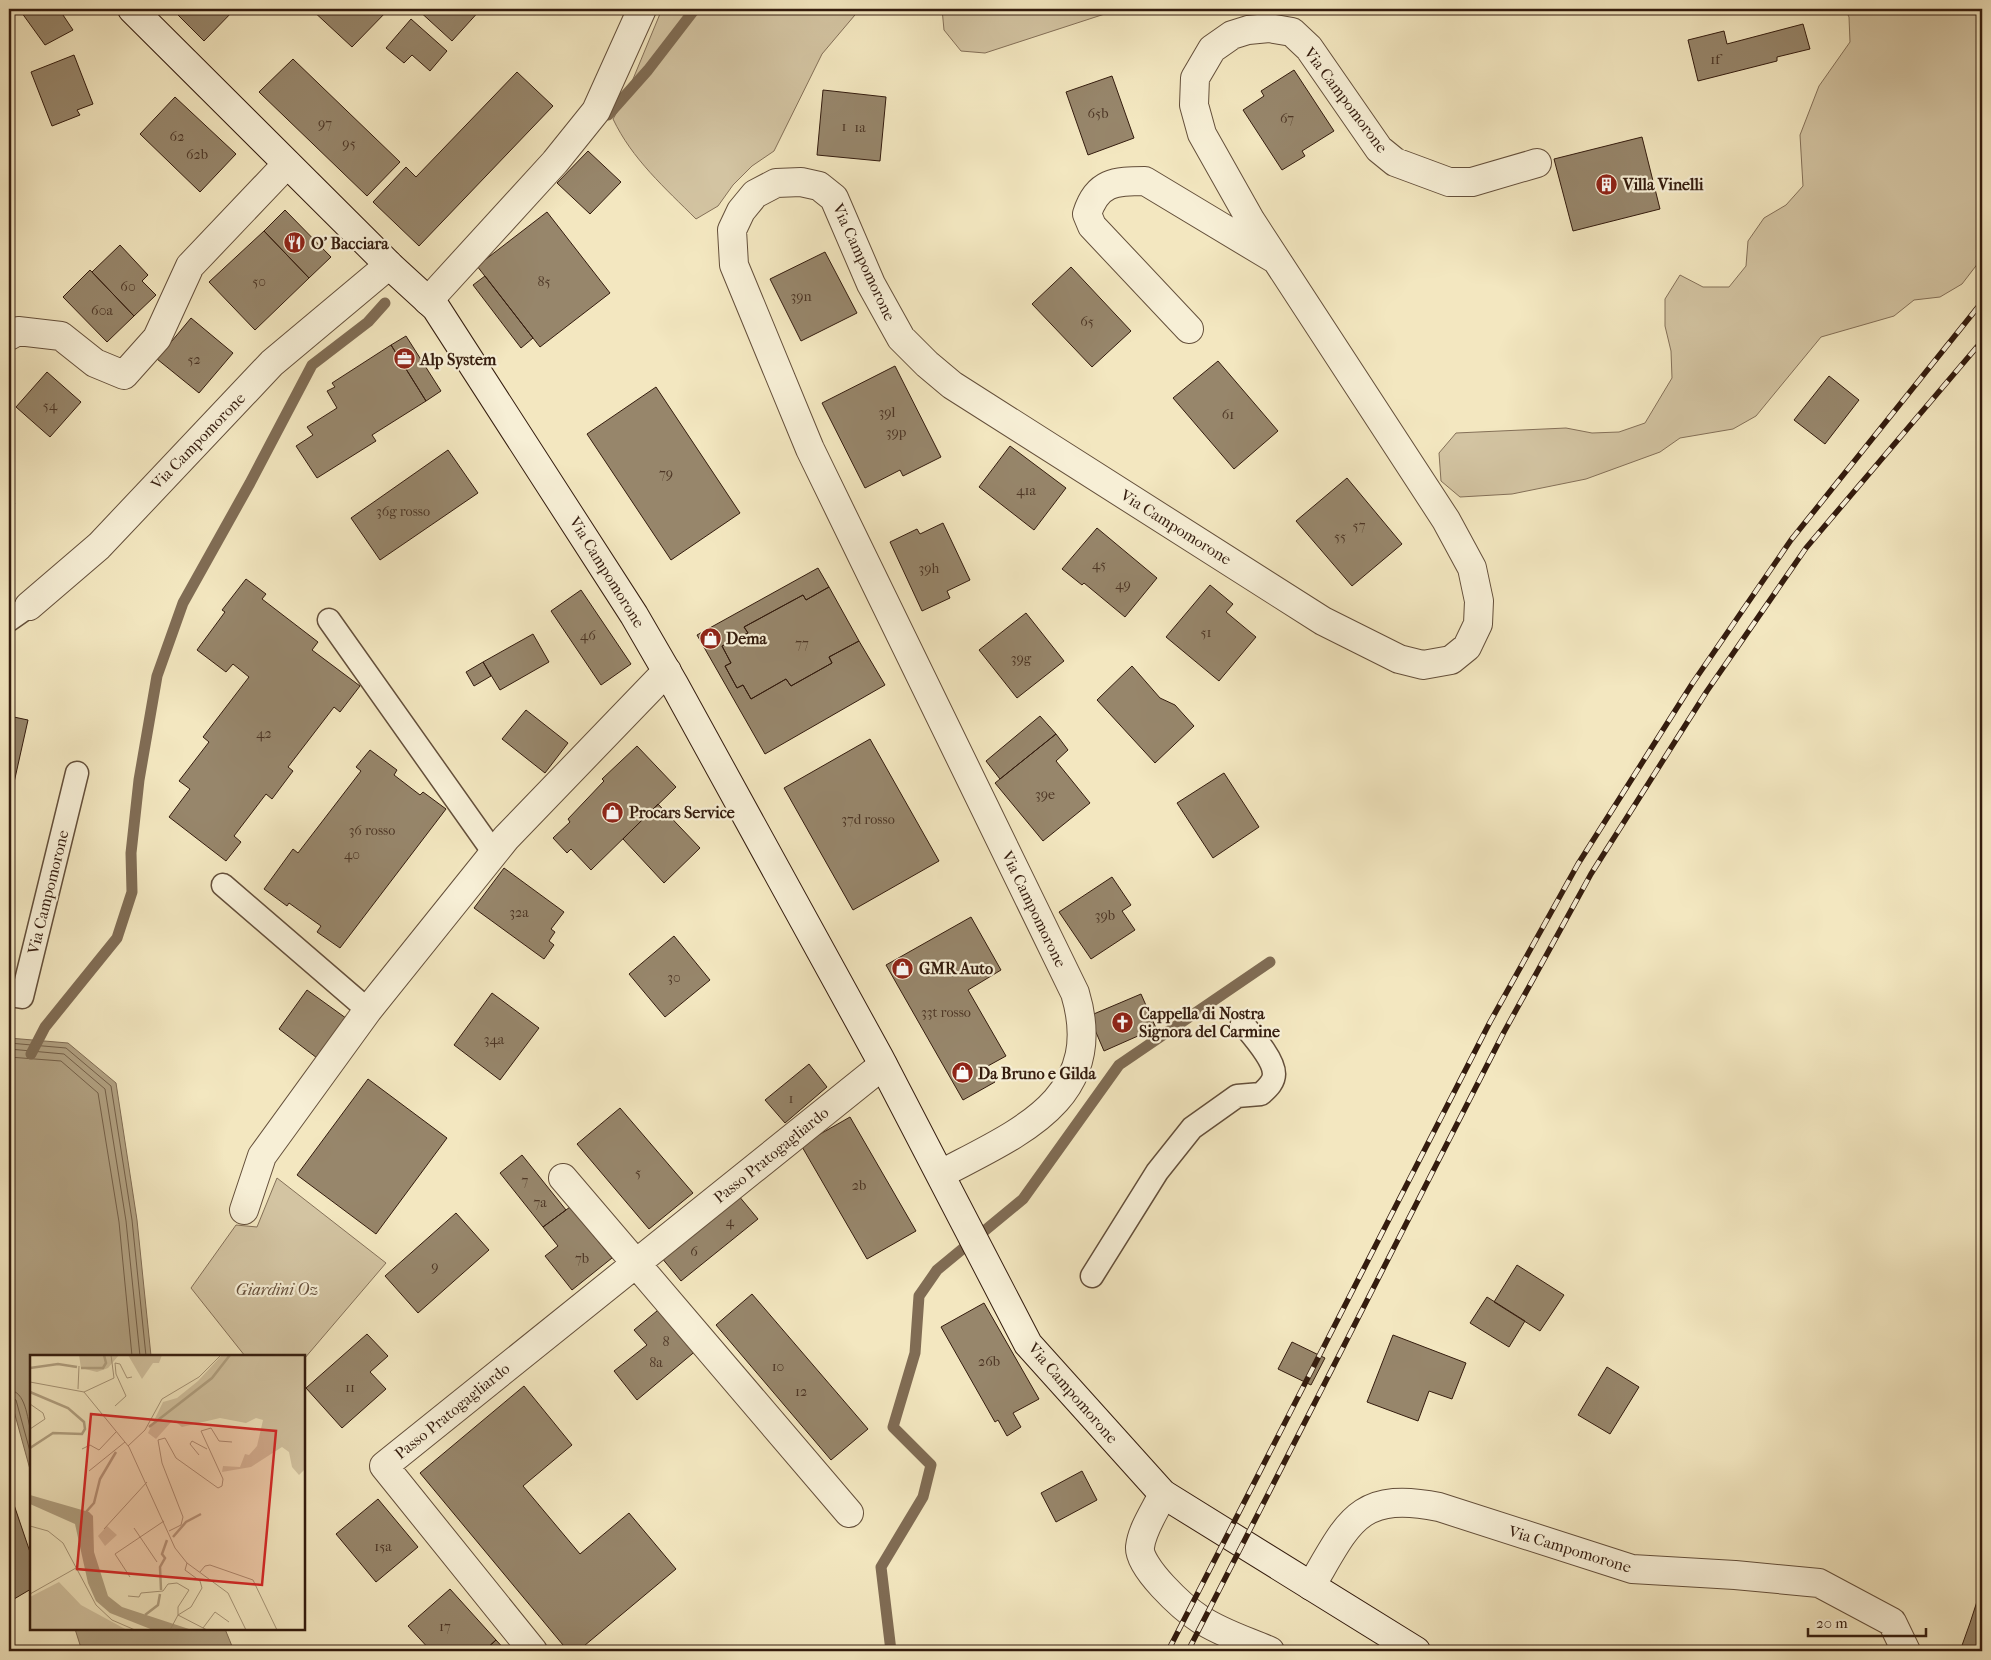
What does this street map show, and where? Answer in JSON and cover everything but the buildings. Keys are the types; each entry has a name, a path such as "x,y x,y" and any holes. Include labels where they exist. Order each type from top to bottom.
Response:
{"street":[{"name":"Via Campomorone","path":"132,9 287,164 436,308 634,614 667,671 941,1174 1028,1344 1163,1494 1416,1651"},
{"path":"428,301 555,162 596,111 642,9"},
{"name":"Via Campomorone","path":"941,1174 1035,1121 1062,1094 1072,1079 1079,1057 1082,1030 1080,1010 1075,993 810,449 734,266 732,230 741,211 756,194 776,183 801,182 819,186 834,198 871,284 901,338 952,385 1323,621 1399,659 1423,665 1451,660 1467,647 1478,624 1479,600 1472,568 1446,520 1251,221 1202,134 1194,105 1195,78 1212,49 1232,35 1248,30 1269,28 1292,32 1310,48 1379,149 1395,162 1420,173 1449,182 1472,182 1537,163"},
{"path":"9,336 18,331 61,336 95,363 124,376 156,338 190,266 287,164"},
{"name":"Via Campomorone","path":"1189,329 1092,226 1087,214 1091,200 1103,188 1121,181 1145,182 1276,260"},
{"name":"Via Campomorone","path":"19,613 99,546 272,363 390,265"},
{"path":"244,1210 262,1156 368,1010 494,853 667,671"},
{"name":"Passo Pratogagliardo","path":"533,1651 384,1466 882,1065"},
{"path":"563,1178 849,1513"},
{"path":"1163,1494 1149,1521 1140,1548 1143,1562 1150,1573 1200,1619 1270,1651"},
{"name":"Via Campomorone","path":"1311,1586 1346,1526 1359,1514 1376,1506 1393,1502 1417,1502 1440,1507 1632,1569 1735,1575 1819,1583 1892,1622 1906,1651"}],"lane":[{"path":"329,620 494,853"},
{"name":"Via Campomorone","path":"9,995 22,996 77,773"},
{"path":"223,885 368,1010"},
{"path":"1092,1276 1157,1172 1192,1128 1237,1096 1261,1094 1271,1084 1274,1075 1271,1065 1258,1043 1242,1024"}],"green space":[{"path":"662,9 860,9 822,54 774,151 752,166 733,185 718,206 696,219 639,160 613,119 626,96"},
{"path":"942,9 1120,9 985,53 961,51 944,30"},
{"path":"1845,9 1982,9 1982,258 1962,284 1940,297 1914,300 1894,316 1821,337 1756,416 1733,429 1680,438 1660,452 1586,479 1512,494 1460,497 1441,481 1439,453 1456,433 1566,428 1592,433 1619,432 1645,423 1672,378 1671,351 1665,326 1665,299 1680,275 1703,287 1729,287 1746,266 1748,241 1764,218 1786,205 1803,186 1800,135 1819,86 1850,42 1849,17"},
{"name":"Giardini Oz","path":"277,1178 386,1263 305,1358 305,1355 244,1355 191,1288 236,1225 257,1227"}],"water":[{"path":"9,1038 68,1043 116,1083 137,1220 151,1355 30,1355 30,1469 9,1393"},
{"path":"75,1630 225,1630 234,1651 82,1651"}],"waterway":[{"path":"608,115 648,70 695,9"},
{"path":"31,1054 45,1027 117,938 132,892 131,853 139,780 157,676 183,603 250,483 312,365 368,322 385,303"},
{"path":"891,1651 881,1567 923,1497 931,1465 893,1427 915,1353 919,1296 937,1270 1023,1199 1119,1065 1270,962"}],"railway":[{"path":"1168,1651 1490,1022 1578,864 1692,684 1791,540 1982,302"},
{"path":"1188,1651 1504,1032 1591,874 1707,691 1806,548 1982,341"}],"place":[{"name":"Villa Vinelli","path":"1607,184"},
{"name":"O' Bacciara","path":"295,243"},
{"name":"Alp System","path":"404,359"},
{"name":"Dema","path":"710,638"},
{"name":"Procars Service","path":"613,812"},
{"name":"GMR Auto","path":"903,968"},
{"name":"Cappella di Nostra Signora del Carmine","path":"1123,1022"},
{"name":"Da Bruno e Gilda","path":"962,1073"}]}
